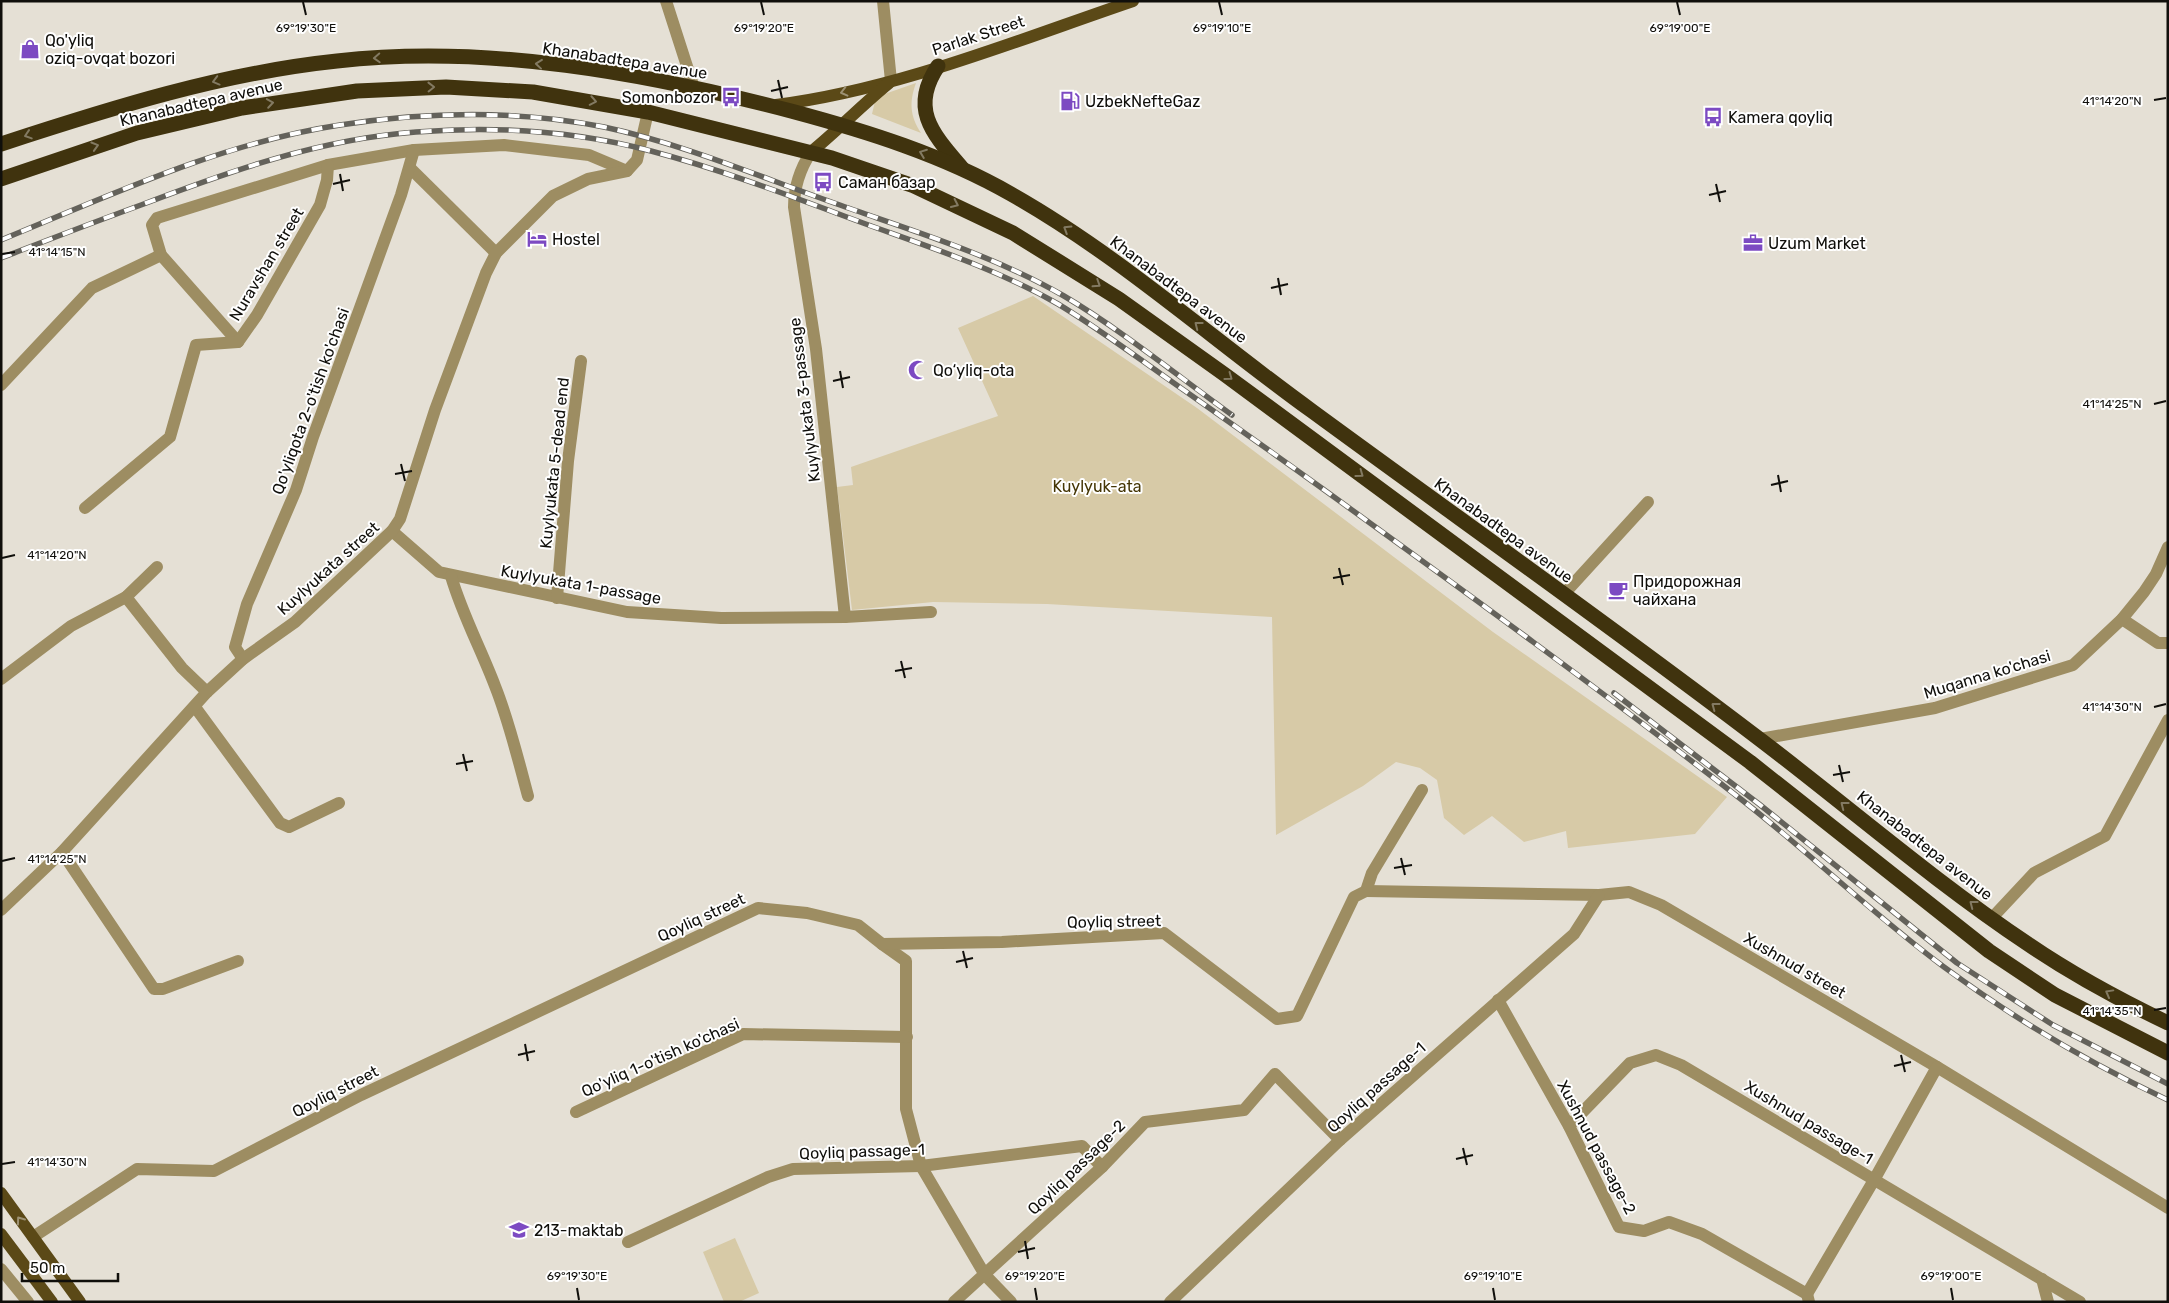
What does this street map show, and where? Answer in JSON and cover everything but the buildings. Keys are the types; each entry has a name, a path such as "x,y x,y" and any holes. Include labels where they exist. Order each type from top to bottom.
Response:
{"highway":[{"name":"Khanabadtepa avenue","path":"1,144 226,78 342,60 423,57 505,60 621,74 694,88 770,106 844,126 906,147 965,171 1012,194 1075,234 1162,296 1278,386 1760,739 1991,919 2065,968 2168,1023"},
{"path":"938,66 930,79 925,94 926,115 932,130 940,142 965,171"},
{"name":"Khanabadtepa avenue","path":"1,179 49,161 137,134 242,108 328,94 387,88 446,87 504,89 561,95 648,112 811,152 887,176 940,197 997,224 1078,272 1224,374 1750,762 1989,951 2055,995 2168,1053"},
{"path":"1,174 49,161"},
{"path":"1548,613 1564,594"}],"main road":[{"name":"Parlak Street","path":"770,106 823,97 891,81 1133,1"},
{"name":"Parlak Street","path":"811,152 844,126 866,102 891,81"},
{"path":"1,1193 80,1302"},
{"path":"1,1234 52,1302"}],"street":[{"path":"666,1 694,88"},
{"path":"883,1 891,81"},
{"path":"238,342 161,255 152,225 157,218 328,165 414,150 504,145 589,154 627,171 637,160 648,112"},
{"name":"Qo'yliqota 2-o'tish ko'chasi","path":"243,659 235,647 247,604 296,490 313,437 410,168 414,150"},
{"name":"Kuylyukata 3-passage","path":"811,152 802,167 796,186 794,207 816,349 845,617"},
{"name":"Nuravshan street","path":"85,508 170,437 196,345 238,342 256,315 320,204 327,180 328,165"},
{"path":"410,168 496,253"},
{"name":"Kuylyukata street","path":"1,910 62,852 142,761 208,692 243,659 295,622 392,531 400,519 435,410 486,273 496,253 553,196 588,179 627,171"},
{"path":"1,385 92,288 161,255"},
{"name":"Kuylyukata 5-dead end","path":"557,598 568,461 581,361"},
{"path":"1564,594 1648,502"},
{"name":"Kuylyukata 1-passage","path":"392,531 439,572 627,612 663,616 721,618 845,617 931,612"},
{"name":"Muqanna ko'chasi","path":"1760,739 1934,708 2073,665 2122,619 2156,574 2168,547"},
{"path":"1,679 71,626 126,597 156,567"},
{"path":"451,576 457,598 496,686 528,796"},
{"path":"126,597 182,668 208,692"},
{"path":"2122,619 2158,643 2168,643"},
{"path":"195,707 280,824 289,827 339,803"},
{"path":"1991,919 2034,873 2105,836 2168,720"},
{"path":"1366,889 1372,873 1422,790"},
{"path":"62,852 154,989 163,989 238,961"},
{"name":"Xushnud street","path":"1366,889 1599,895 1629,892 1661,905 1937,1067 2168,1208"},
{"name":"Qoyliq street","path":"32,1237 137,1169 214,1171 370,1091 758,908 806,913 858,925 882,944 1002,942 1164,933 1277,1019 1297,1016 1354,897 1366,889"},
{"name":"Qoyliq passage-1","path":"1170,1302 1340,1140 1574,934 1599,895"},
{"path":"882,944 906,961 906,1110 921,1166 985,1276 1011,1302"},
{"name":"Xushnud passage-2","path":"1498,1000 1569,1126 1619,1227 1644,1231 1669,1222 1702,1234 1808,1298"},
{"name":"Qo'yliq 1-o'tish ko'chasi","path":"576,1112 744,1034 907,1036"},
{"name":"Xushnud passage-1","path":"1569,1126 1630,1063 1656,1055 1681,1065 2080,1302"},
{"path":"1808,1298 1937,1067"},
{"name":"Qoyliq passage-2","path":"954,1302 985,1276 1102,1167 1145,1122 1244,1110 1275,1074 1340,1140"},
{"name":"Qoyliq passage-1","path":"628,1242 768,1177 793,1169 921,1166 1082,1146 1102,1167"},
{"path":"1,1269 28,1302"},
{"path":"2042,1279 2048,1302"}],"green space":[{"path":"916,83 912,96 912,109 921,133 872,114 876,97"},
{"name":"Kuylyuk-ata","path":"1033,296 1197,408 1493,632 1727,797 1695,834 1568,848 1566,831 1524,842 1492,816 1464,835 1444,818 1437,780 1420,768 1396,762 1363,786 1276,835 1272,617 1047,604 933,602 852,610 837,487 853,485 851,467 998,416 958,328"},
{"path":"735,1238 759,1293 739,1302 724,1302 703,1252"}],"railway":[{"path":"1,240 167,172 209,157 296,133 340,125 439,115 505,115 571,121 634,134 693,152 952,245 1009,268 1037,281 1085,309 1128,338 1232,415"},
{"path":"1,258 208,180 310,149 380,136 416,132 504,130 593,139 651,151 758,184 962,259 1035,291 1110,338 1376,527 1639,721 1742,800 1893,927 1970,986 2052,1039 2109,1071 2168,1100"},
{"path":"1614,693 1759,804 1957,963 2053,1025 2168,1084"}],"place":[{"name":"Qo'yliq oziq-ovqat bozori","path":"30,49"},
{"name":"Somonbozor","path":"731,97"},
{"name":"UzbekNefteGaz","path":"1070,101"},
{"name":"Kamera qoyliq","path":"1713,117"},
{"name":"Саман базар","path":"823,182"},
{"name":"Hostel","path":"537,239"},
{"name":"Uzum Market","path":"1753,243"},
{"name":"Qo‘yliq-ota","path":"918,370"},
{"name":"Придорожная чайхана","path":"1618,590"},
{"name":"213-maktab","path":"519,1230"}]}
